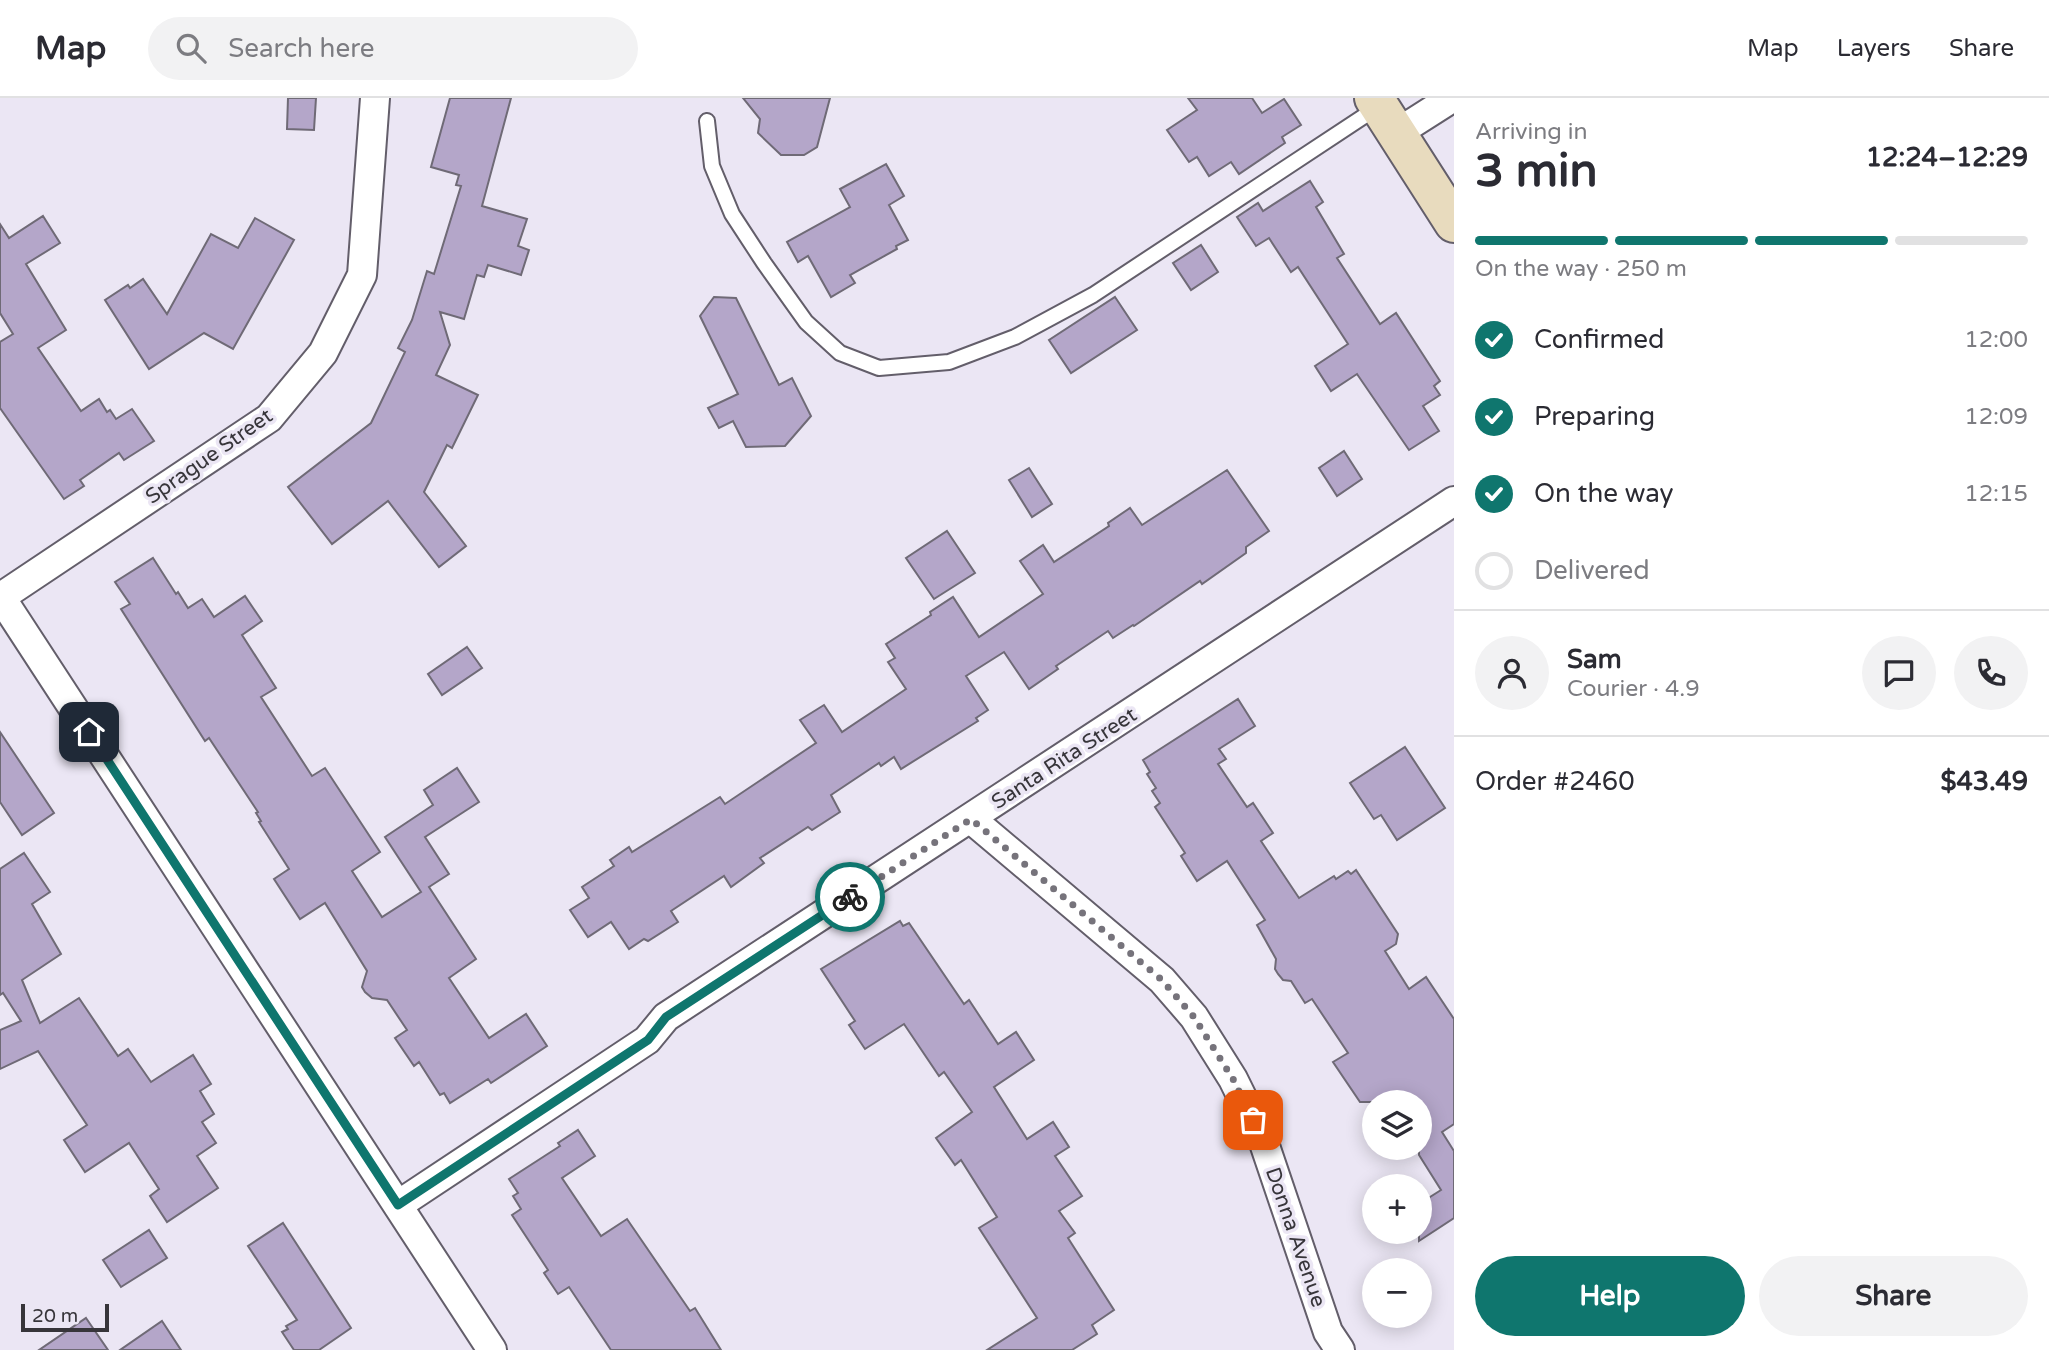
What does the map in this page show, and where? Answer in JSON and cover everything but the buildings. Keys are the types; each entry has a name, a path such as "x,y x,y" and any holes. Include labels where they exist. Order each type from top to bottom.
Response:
{"main road":[{"path":"1384,113 1454,223"}],"street":[{"name":"Sprague Street","path":"0,597 269,418 323,353 362,275 375,98"},
{"path":"1384,113 1452,98"},
{"name":"Santa Rita Street","path":"398,1205 648,1040 666,1017 1454,501"},
{"path":"0,597 492,1350"},
{"name":"Donna Avenue","path":"971,819 1162,980 1194,1017 1233,1079 1264,1140 1328,1332 1340,1350"}],"lane":[{"path":"706,121 712,166 732,214 764,263 806,322 840,353 879,368 949,362 1015,337 1093,295 1384,113"}],"way so far":[{"path":"850,897 971,819 1162,980 1194,1017 1233,1079 1253,1120"}],"route":[{"path":"89,732 398,1205 648,1040 666,1017 850,897"}]}
